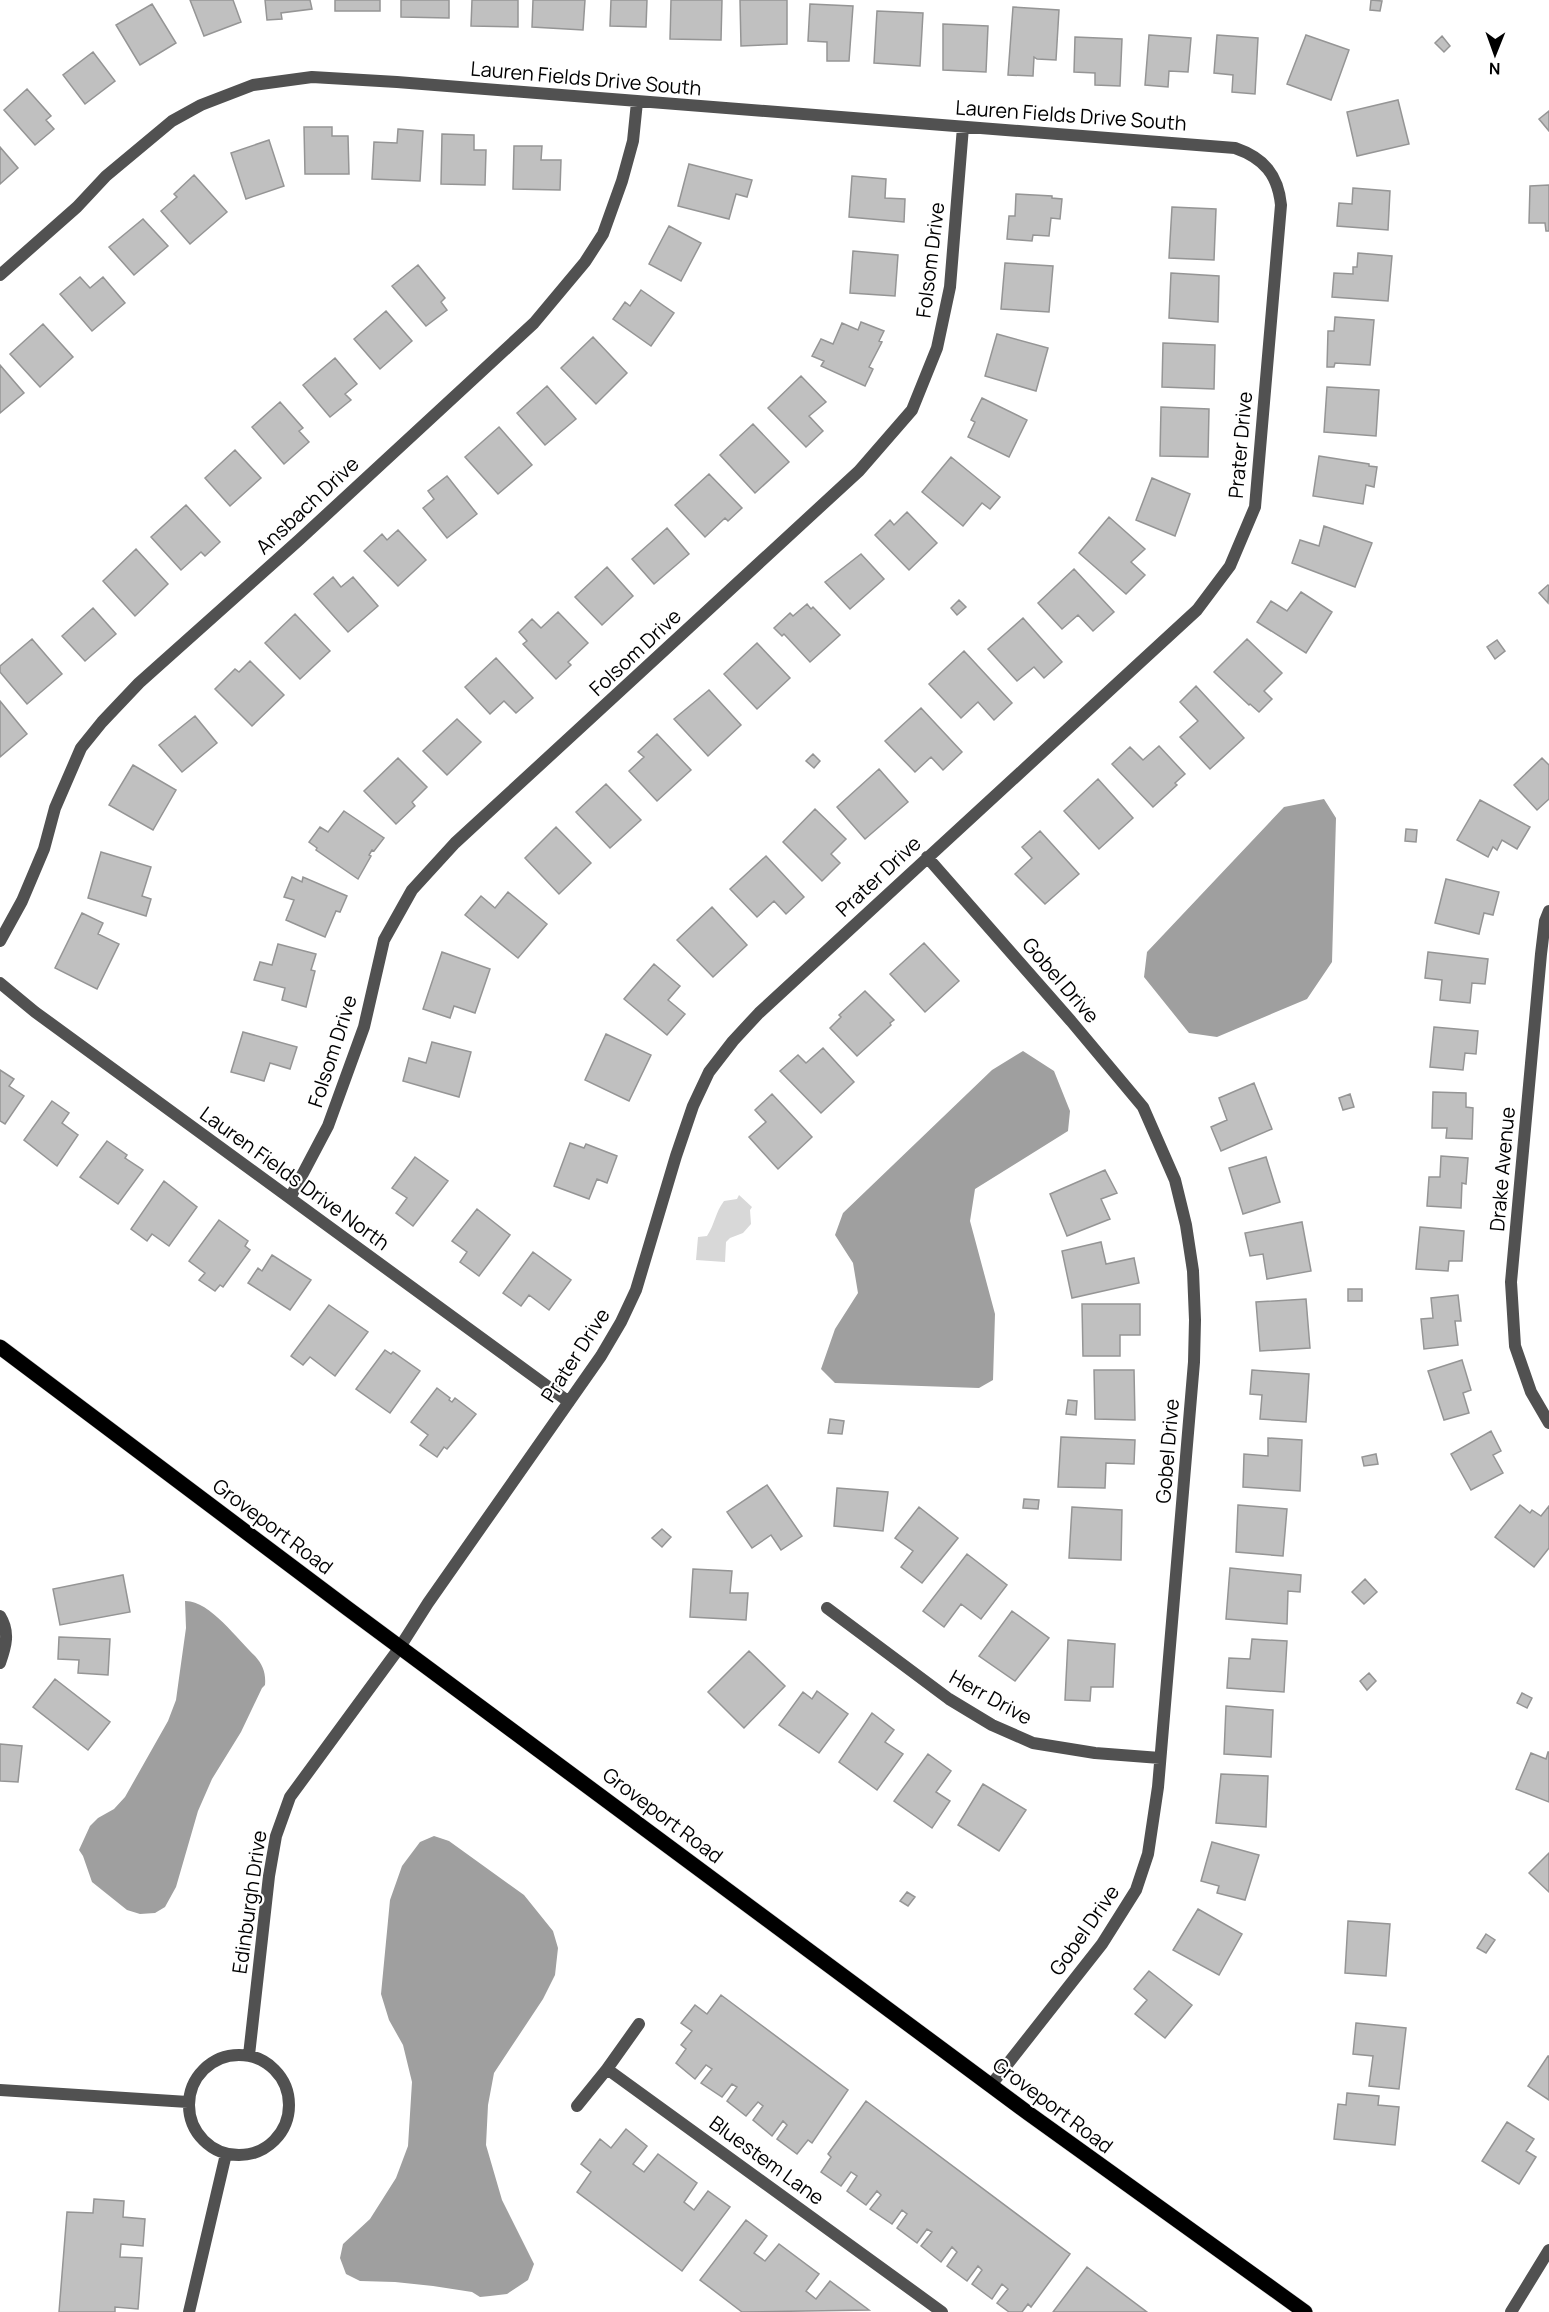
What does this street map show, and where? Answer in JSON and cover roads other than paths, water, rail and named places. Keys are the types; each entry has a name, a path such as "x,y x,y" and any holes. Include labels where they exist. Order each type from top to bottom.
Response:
{"main road":[{"name":"Groveport Road","path":"0,1347 1082,2153 1305,2312"}],"street":[{"name":"Lauren Fields Drive South","path":"0,275 77,207 106,176 172,120 201,105 253,85 312,77 1235,148"},
{"name":"Ansbach Drive","path":"0,941 22,901 44,849 55,808 81,748 102,722 139,683 299,540 534,323 585,262 603,234 622,181 633,141 637,102"},
{"name":"Folsom Drive","path":"290,1198 328,1126 364,1027 384,940 412,890 455,843 859,471 912,410 937,348 950,287 963,126"},
{"name":"Prater Drive","path":"400,1647 428,1603 602,1356 621,1322 636,1290 693,1106 709,1072 759,1013 1197,610 1230,566 1255,507 1281,205 1275,179 1268,168 1258,158 1235,148"},
{"name":"Gobel Drive","path":"927,857 1143,1107 1175,1180 1186,1226 1196,1320 1155,1814 1148,1854 1136,1890 1102,1944 991,2085"},
{"name":"Drake Avenue","path":"1549,911 1545,921 1541,954 1511,1282 1515,1346 1531,1392 1549,1423"},
{"name":"Lauren Fields Drive North","path":"0,983 35,1012 569,1402"},
{"name":"Herr Drive","path":"827,1608 949,1699 992,1725 1033,1743 1095,1753 1160,1758"},
{"path":"0,1616 5,1623 7,1645 0,1663"},
{"name":"Edinburgh Drive","path":"249,2055 269,1876 276,1836 290,1797 400,1647"},
{"path":"577,2106 639,2024"},
{"path":"232,2055 249,2055 264,2061 277,2071 286,2085 290,2100 288,2116 282,2132 272,2144 258,2152 242,2156 226,2154 210,2147 198,2135 190,2120 188,2102 196,2078 215,2060 232,2055"},
{"name":"Bluestem Lane","path":"607,2069 942,2312"},
{"path":"0,2090 188,2102"},
{"path":"189,2312 226,2154"},
{"path":"1511,2312 1549,2250"}]}
